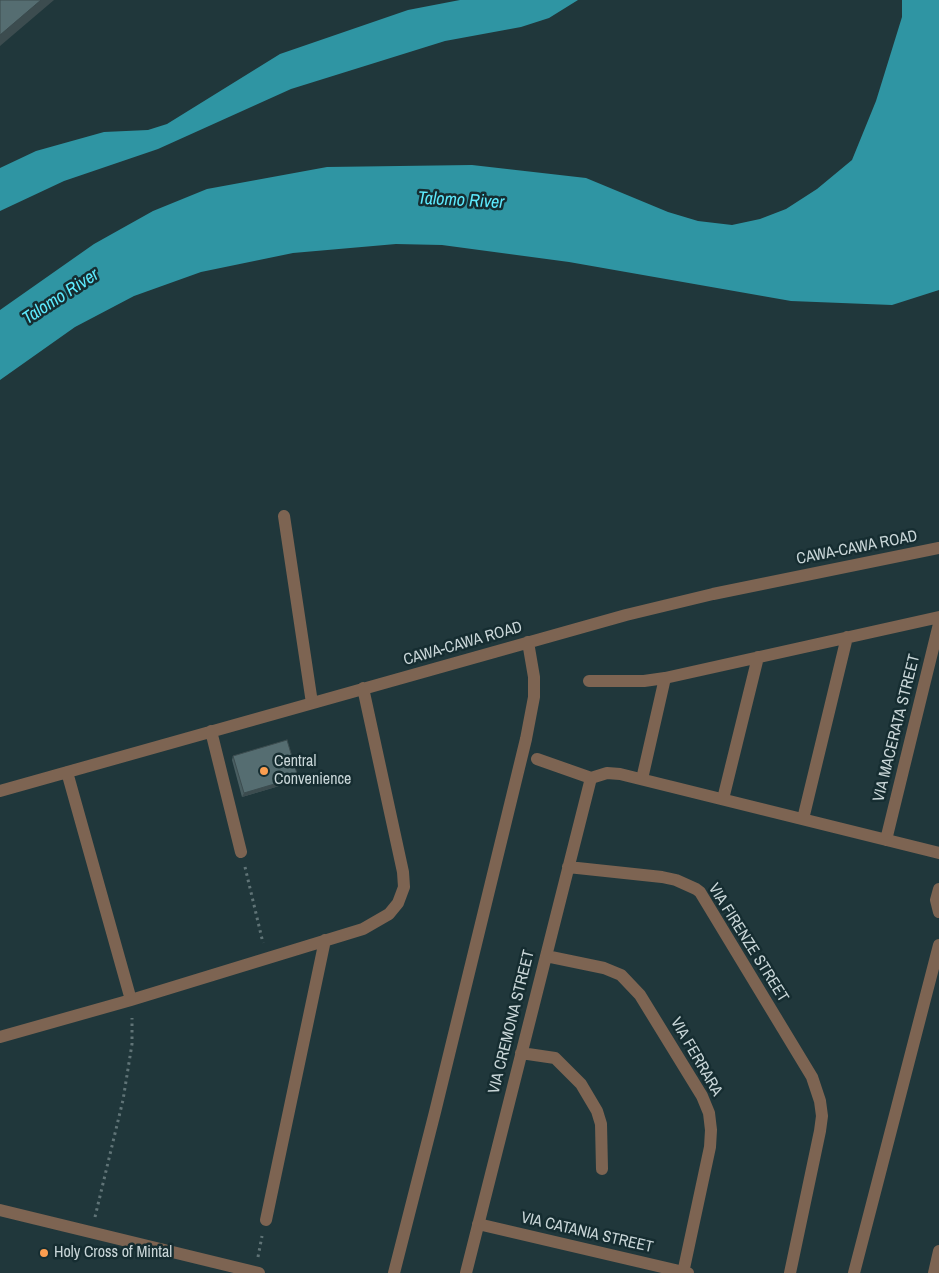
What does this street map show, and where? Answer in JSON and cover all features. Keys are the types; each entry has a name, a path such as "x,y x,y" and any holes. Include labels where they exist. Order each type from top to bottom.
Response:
{"street":[{"path":"284,516 312,703"},
{"name":"CAWA-CAWA ROAD","path":"0,791 528,642 713,594 939,548"},
{"path":"589,681 644,681 665,678 939,617"},
{"name":"VIA MACERATA STREET","path":"886,840 939,624"},
{"path":"803,819 847,637"},
{"path":"394,1273 526,738 534,697 534,677 528,642"},
{"path":"723,799 758,658"},
{"path":"642,779 665,678"},
{"path":"0,1037 131,1000 363,929 389,914 398,903 404,888 401,857 364,688"},
{"path":"211,731 241,852"},
{"path":"537,759 590,778 607,772 642,779 939,853"},
{"path":"67,772 131,1000"},
{"name":"VIA CREMONA STREET","path":"466,1273 590,778"},
{"name":"VIA FIRENZE STREET","path":"568,867 662,877 696,888 706,901 812,1077 820,1101 822,1116 790,1273"},
{"path":"939,889 936,900 939,912"},
{"path":"266,1220 325,940"},
{"path":"854,1273 939,945"},
{"name":"VIA FERRARA","path":"546,956 604,968 621,975 640,995 702,1096 709,1113 710,1147 685,1273"},
{"path":"521,1053 555,1058 581,1084 597,1111 601,1124 602,1169"},
{"path":"0,1210 257,1272"},
{"name":"VIA CATANIA STREET","path":"478,1224 685,1273"},
{"path":"934,1273 939,1251"}],"path":[{"path":"241,852 267,958"},
{"path":"91,1232 129,1070 132,1044 131,1000"},
{"path":"257,1272 266,1220"}],"water":[{"path":"460,0 578,0 549,18 521,27 445,41 291,89 158,149 64,181 0,211 0,168 36,151 104,132 148,130 167,124 280,54 408,10"},
{"name":"Talomo River","path":"902,0 939,0 939,290 892,305 791,301 569,262 442,245 396,244 293,253 201,272 134,296 75,327 0,380 0,310 94,244 153,211 207,189 327,167 472,165 586,178 668,212 698,221 732,225 760,219 786,209 817,189 852,160 876,101 902,17"}],"building":[{"path":"0,0 41,0 0,35"},
{"name":"Central Convenience","path":"287,740 298,777 244,793 233,756"}],"place":[{"name":"Central Convenience","path":"264,771"},
{"name":"Holy Cross of Mintal","path":"44,1253"}]}
